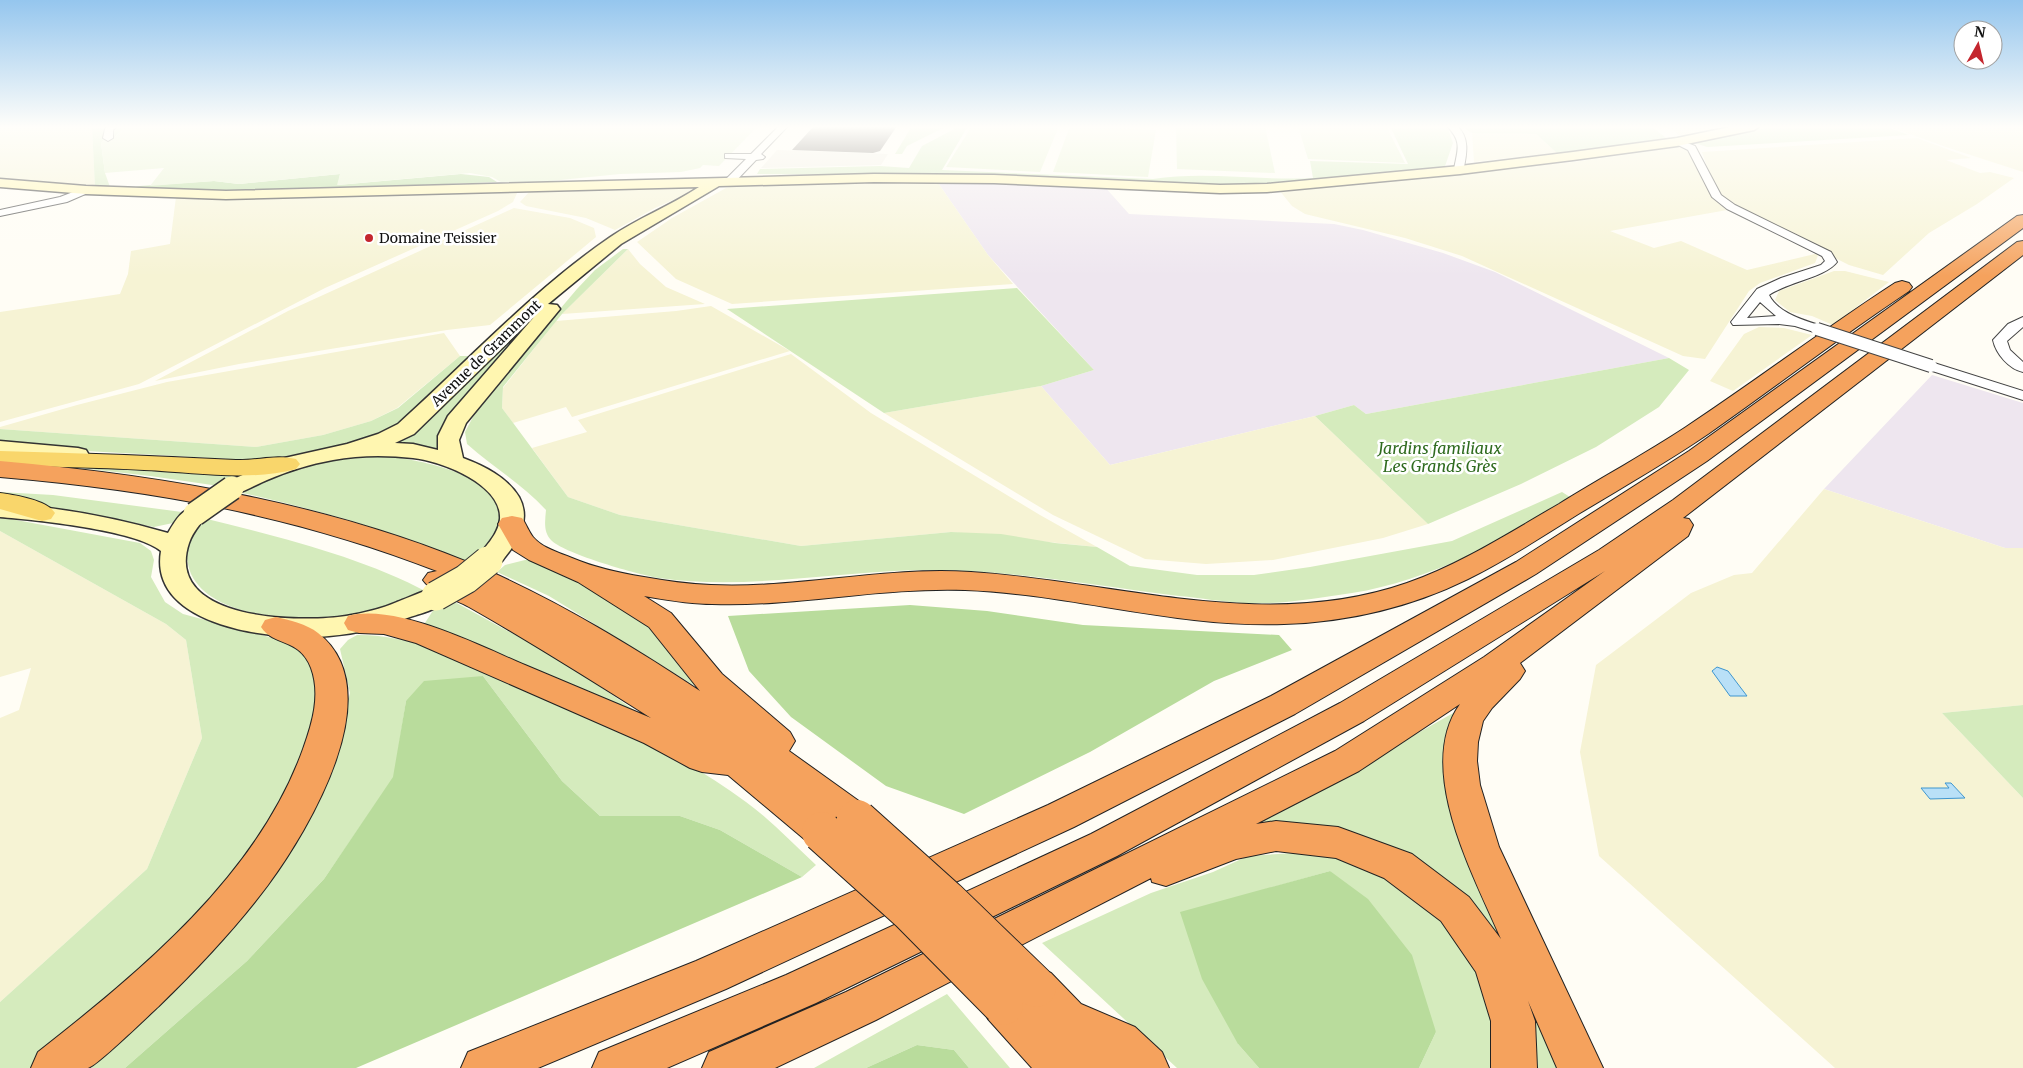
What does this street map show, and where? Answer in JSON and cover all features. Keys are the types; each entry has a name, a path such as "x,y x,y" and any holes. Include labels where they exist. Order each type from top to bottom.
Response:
{"highway":[{"path":"588,576 656,590 694,595 729,595 918,580 968,581 1174,608 1248,614 1316,612 1376,602 1415,591 1451,576 1545,524 1695,432 1880,301 1941,262 1957,252 2023,220"},
{"path":"484,1068 711,975 1052,820 1283,705 1526,568 1698,456 2023,220"},
{"path":"615,1068 800,989 1104,844 1352,712 1609,556 1682,506 2023,246"},
{"path":"0,469 83,476 241,501 327,522 409,549 486,581 551,614 667,684 813,786 840,826 911,912 1019,996 1059,1053 1110,1068"},
{"path":"0,483 67,488 227,512 314,536 396,563 467,593 512,618 679,719 736,762 840,826"},
{"path":"725,1068 861,1006 1347,761 1474,679 1556,622 1678,530 1682,506"},
{"path":"512,524 523,544 588,576 660,620 711,682 813,770 813,786"},
{"path":"1556,622 1545,641 1511,668 1480,700 1467,719 1461,742 1459,762 1468,810 1480,847 1580,1068"},
{"path":"360,624 384,624 427,636 656,734 702,759 736,762"},
{"path":"54,1068 92,1038 160,977 211,925 270,850 298,803 321,758 332,711 331,677 322,654 306,639 276,627"},
{"path":"1086,893 1124,889 1232,844 1276,836 1338,843 1398,866 1455,909 1494,963 1513,1021 1514,1068"},
{"path":"770,1068 828,1036 861,1006"},
{"path":"1059,1053 1119,1042 1146,1068"}],"main road":[{"path":"0,183 86,190 226,195 874,178 979,179 1242,189 1404,176"},
{"name":"Avenue de Grammont","path":"349,451 386,439 406,429 564,280 619,242 723,187 714,183 647,220 619,242 576,280 456,421 448,436 446,445 452,460"},
{"path":"0,448 129,458 143,462"},
{"path":"385,449 452,460 485,476 503,491 510,500 513,512 512,524 498,550 488,561 466,579 436,596 396,613 360,624 310,629 276,627 232,619 200,604 188,596 178,583 173,570 174,549 180,532 196,514 232,488 269,470 287,464 349,451 385,449"},
{"path":"0,458 143,462 239,468 287,464"},
{"path":"0,502 14,504 42,513 147,534 162,539 174,549"},
{"path":"0,510 42,513"}],"street":[{"path":"714,183 721,176"},
{"path":"714,183 725,176"},
{"path":"1706,176 1717,197 1731,207 1827,254 1831,262 1825,268 1776,284 1761,292 1748,306 1738,322 1778,320 1800,324 2023,396"},
{"path":"1,208 12,204 15,210 63,200 86,190"},
{"path":"1761,292 1764,302 1779,313 1800,324"},
{"path":"2023,321 2013,327 2000,340 2000,347 2009,358 2023,368"}],"shaded area":[{"path":"0,176 94,176 95,188 0,180"},
{"path":"1428,176 1702,176 1713,199 1727,210 1610,231 1654,248 1681,241 1747,270 1819,253 1815,263 1760,283 1749,291 1705,359 1683,356 1462,256 1405,238 1305,214 1292,206 1279,190"},
{"path":"1710,176 2005,176 2014,178 1977,204 1929,233 1883,275 1849,265 1726,203"},
{"path":"936,180 1104,186 1129,214 1334,224 1363,230 1443,253 1495,272 1669,358 1366,414 1354,405 1110,465 1041,386 1094,370 988,255"},
{"path":"936,180 988,255 1013,284 732,304 676,279 637,242 672,218 726,188 739,185"},
{"path":"678,186 695,188 695,190 655,208 615,230 586,218 526,206 520,202 530,191"},
{"path":"518,191 513,202 498,211 325,288 139,384 0,422 0,312 120,294 128,274 131,251 170,244 176,197 238,198 358,195 356,196"},
{"path":"514,208 570,218 594,228 596,237 490,325 447,330 239,364 155,381 288,311"},
{"path":"628,249 640,264 666,287 705,304 562,314"},
{"path":"1834,271 1845,271 1889,282 1833,325 1812,316 1790,312 1775,300 1779,291"},
{"path":"711,306 790,351 572,417 566,407 513,423 502,408 503,388 556,321 676,311"},
{"path":"1759,327 1784,328 1812,335 1733,391 1710,381 1744,334"},
{"path":"444,333 460,356 397,408 371,421 323,435 256,447 0,429 0,427 77,405 167,382"},
{"path":"791,354 871,413 1040,515 1097,547 951,532 801,546 620,515 568,497 532,448 587,432 578,420"},
{"path":"1932,375 2023,403 2023,548 2005,548 1824,489"},
{"path":"1041,386 1110,465 1315,416 1428,524 1383,538 1273,560 1206,564 1145,559 1053,515 884,413"},
{"path":"1824,489 2005,548 2023,548 2023,705 1942,713 2023,798 2023,1068 1835,1068 1599,856 1580,752 1596,665 1691,593 1734,575 1752,573"},
{"path":"0,531 166,624 186,640 202,738 147,869 0,1002 0,718 19,710 31,668 0,677"}],"green space":[{"path":"94,176 106,176 110,187 95,188"},
{"path":"158,176 321,176 239,184 214,181 150,186"},
{"path":"321,176 340,176 338,185 440,176 489,177 497,182 214,193 124,190 140,186 214,181 239,184"},
{"path":"339,176 439,176 337,185"},
{"path":"486,176 602,176 540,182 501,182"},
{"path":"898,176 1079,176 1153,179 1213,176 1293,179 1313,178 1313,176 1366,176 1240,187"},
{"path":"623,249 628,249 562,314 503,387 502,408 568,497 620,515 801,546 951,532 1001,534 1055,543 1097,547 1130,566 1197,575 1254,575 1310,567 1452,541 1562,492 1570,497 1479,551 1424,574 1367,590 1285,602 1228,602 1055,579 962,571 897,571 727,582 659,578 636,573 587,558 552,541 546,531 546,510 527,492 467,444 465,432 474,415 521,355 577,289 595,270"},
{"path":"585,269 538,319 439,450 423,446 393,444 432,412"},
{"path":"1017,288 1094,370 1041,386 884,413 727,309"},
{"path":"460,356 473,356 391,430 365,439 312,452 264,460 247,460 86,451 0,443 0,429 256,447 323,435 371,421 398,408"},
{"name":"Jardins familiaux Les Grands Grès","path":"1669,358 1689,370 1659,407 1596,447 1521,484 1428,524 1315,416 1354,405 1366,414"},
{"path":"385,456 420,462 461,474 479,484 492,496 499,511 498,530 491,543 473,564 387,532 298,506 238,492 274,476 310,465 346,458"},
{"path":"55,465 235,472 235,478 219,486"},
{"path":"0,492 53,495 182,512 173,523 154,527 0,498"},
{"path":"0,517 140,543 151,551 154,560 151,577 165,602 183,614 273,638 299,647 312,669 318,692 315,720 275,821 214,903 63,1044 30,1068 0,1068 0,1002 147,869 202,738 186,640 166,624 0,531"},
{"path":"203,518 289,540 347,558 375,568 429,593 377,610 345,617 283,617 238,609 218,601 202,589 191,574 187,557 188,540"},
{"path":"529,559 604,592 667,635 713,697 549,596 497,572 505,565"},
{"path":"453,601 561,660 643,716 423,626 434,609"},
{"path":"910,605 987,611 1083,625 1279,635 1292,650 1214,681 1090,752 964,814 886,786 791,717 749,671 728,616"},
{"path":"357,635 401,640 446,653 588,714 669,753 721,784 746,802 773,824 816,865 802,877 720,830 680,816 600,816 562,781 483,676 406,701 394,777 324,879 247,961 125,1068 91,1068 132,1024 336,749 350,693 340,649 348,640"},
{"path":"483,676 562,781 600,816 680,816 720,830 802,877 356,1068 125,1068 247,961 324,879 393,777 406,701 424,681"},
{"path":"2023,705 2023,798 1942,713"},
{"path":"1455,712 1446,741 1568,1068 1528,1068 1470,912 1273,828 1263,821"},
{"path":"1311,852 1351,861 1400,886 1442,913 1480,977 1497,1044 1491,1068 1419,1068 1436,1032 1330,871 1266,889 1238,1044 1259,1068 1177,1068 1042,943 1151,893 1213,872 1248,856"},
{"path":"1330,871 1368,899 1412,955 1436,1032 1419,1068 1259,1068 1238,1044 1202,979 1180,912"},
{"path":"947,994 1010,1068 969,1068 954,1050 917,1045 866,1068 814,1068"},
{"path":"917,1045 954,1050 969,1068 866,1068"}],"water":[{"path":"1717,667 1728,671 1747,696 1730,696 1712,671"},
{"path":"1945,783 1951,783 1965,798 1930,799 1921,788 1949,788"}],"place":[{"name":"Domaine Teissier","path":"369,238"}]}
